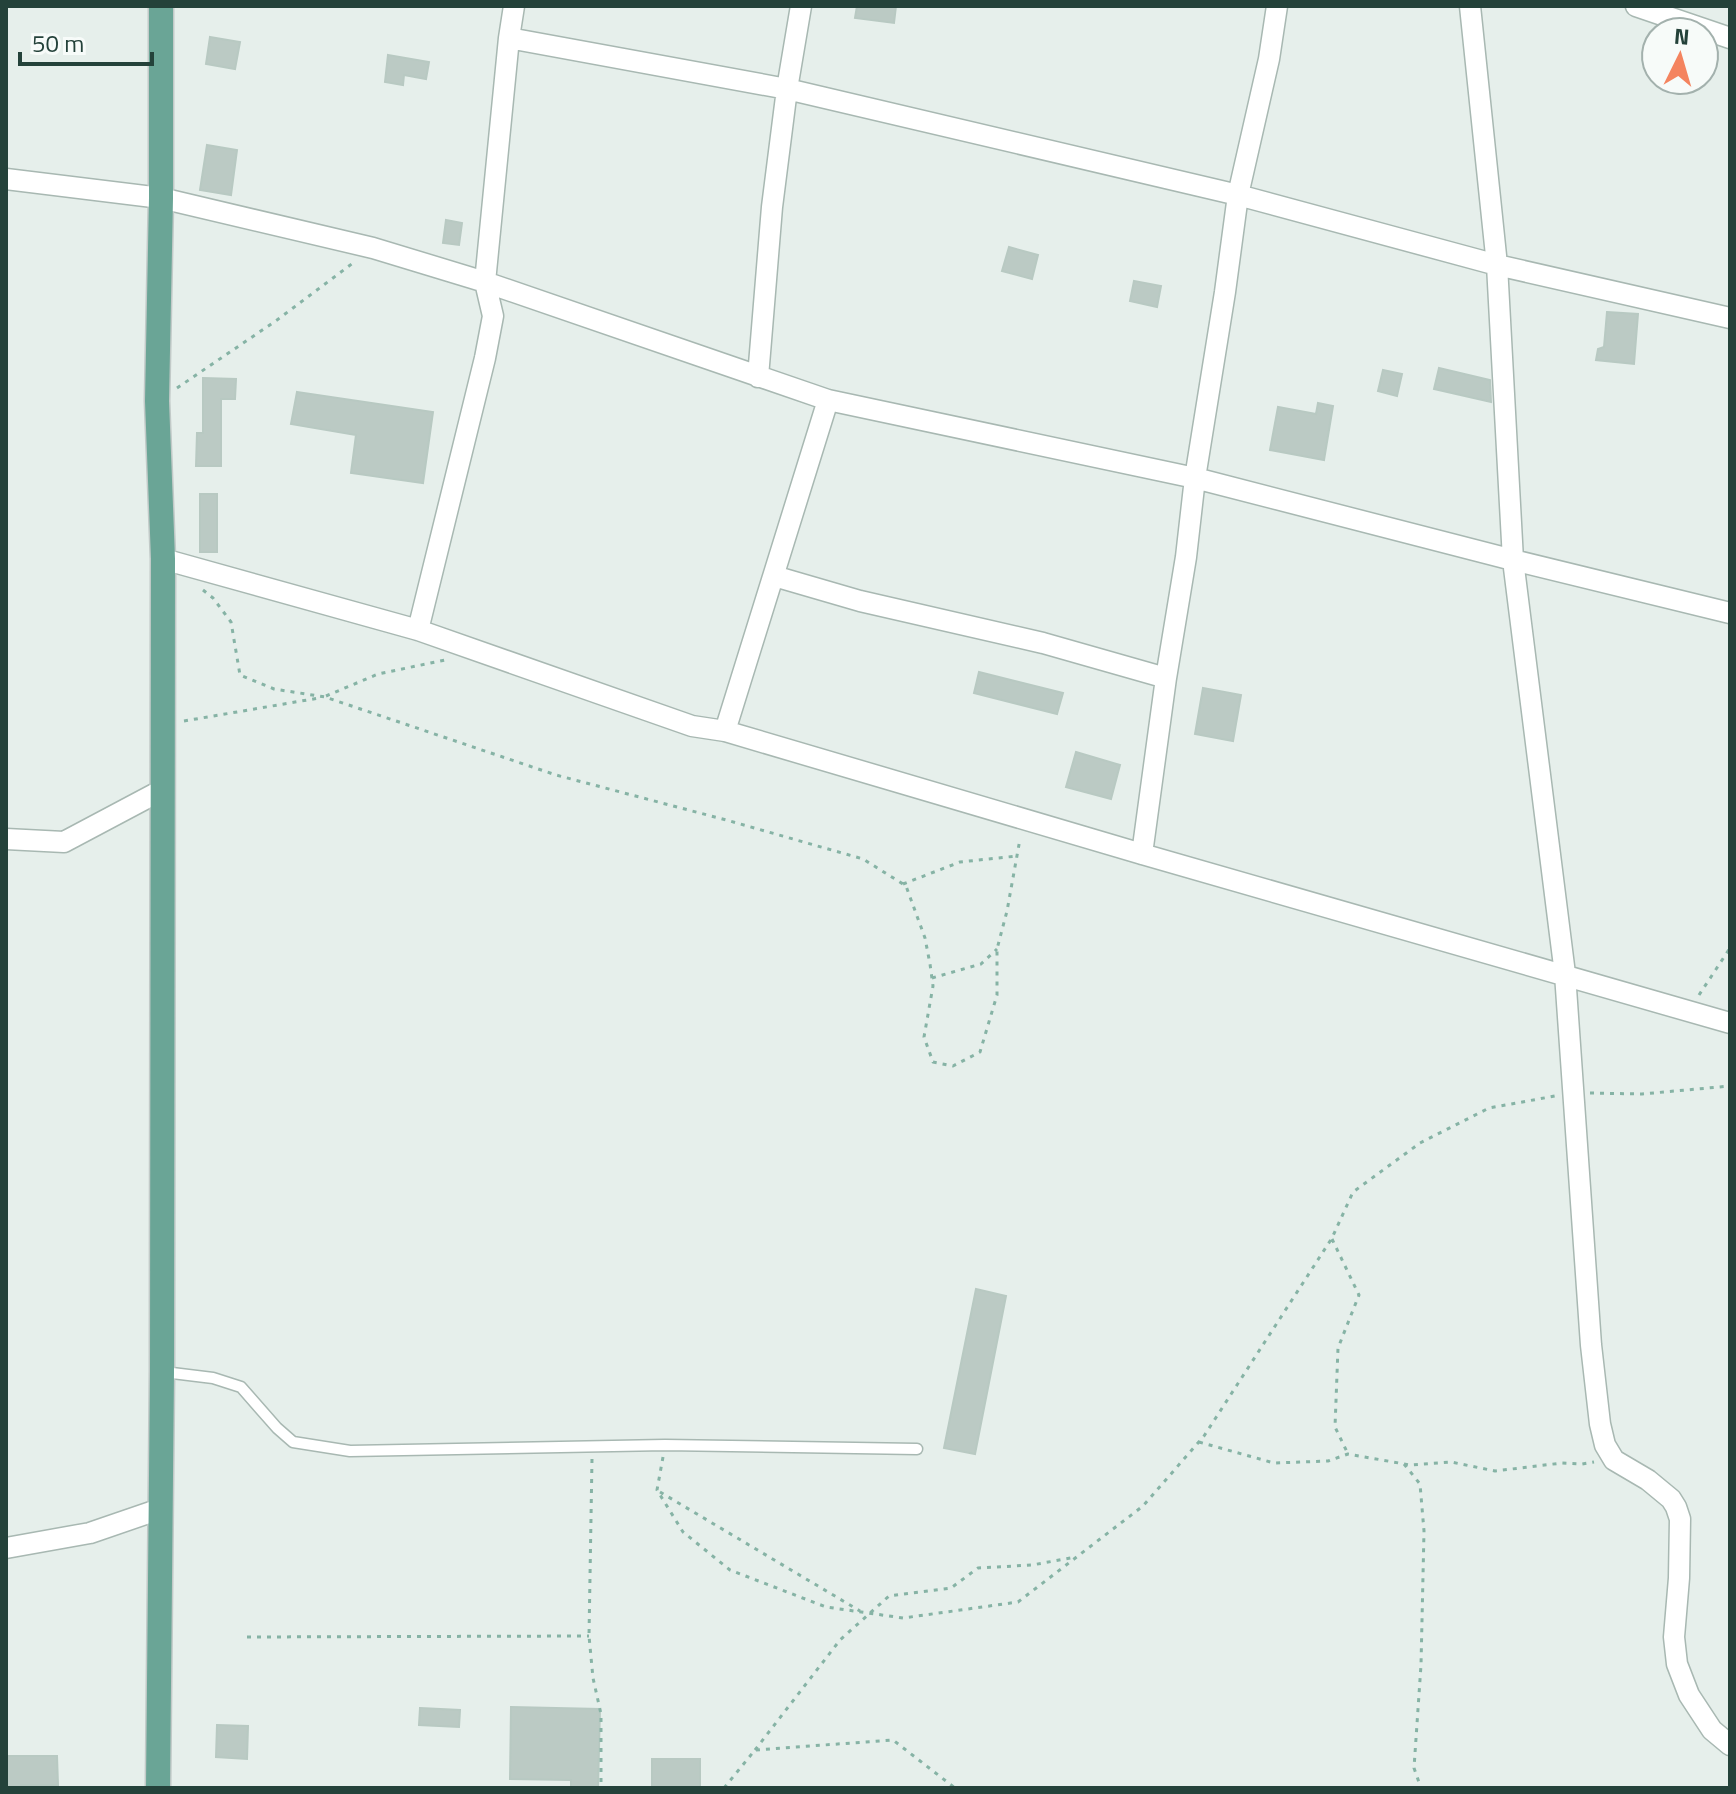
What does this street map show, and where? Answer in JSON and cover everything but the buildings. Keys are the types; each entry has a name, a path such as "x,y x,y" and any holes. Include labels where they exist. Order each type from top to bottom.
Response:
{"main road":[{"path":"158,1788 163,559 157,401 161,6"}],"street":[{"path":"418,630 493,316 485,282 514,6"},
{"path":"758,377 772,207 801,6"},
{"path":"1142,854 1238,195 1269,59 1277,6"},
{"path":"1470,6 1497,265 1513,560 1565,974 1591,1345 1600,1424 1605,1445 1614,1460 1648,1480 1676,1507 1680,1519 1674,1637 1677,1664 1689,1695 1704,1718 1712,1730 1730,1745"},
{"path":"1636,6 1730,38"},
{"path":"509,38 787,89 1238,195 1497,265 1730,318"},
{"path":"6,179 161,198 373,248 485,282 828,400 1195,478 1730,613"},
{"path":"725,731 828,400"},
{"path":"163,559 418,630 692,726 725,731 1730,1023"},
{"path":"774,576 906,612 1043,643 1166,678"},
{"path":"6,839 64,842 162,790"},
{"path":"6,1548 90,1533 160,1509"}],"lane":[{"path":"162,1372 213,1378 241,1387 293,1442 350,1451 665,1445 917,1449"}],"path":[{"path":"157,401 277,320 373,248"},
{"path":"200,588 213,598 231,622 240,675 274,689 325,697 556,775 863,859 903,884 925,938 932,978 932,996 924,1037 933,1062 953,1066 980,1052 997,995 997,949 1024,820"},
{"path":"162,725 325,697 378,674 484,652"},
{"path":"903,884 960,862 1017,856"},
{"path":"1688,1010 1730,948"},
{"path":"932,978 981,964 997,949"},
{"path":"665,1445 657,1490 683,1532 730,1570 826,1607 903,1618 1018,1602 1143,1506 1199,1442 1332,1238 1353,1192 1420,1143 1489,1108 1574,1093 1642,1094 1730,1086"},
{"path":"1332,1238 1359,1295 1338,1348 1335,1427 1348,1454"},
{"path":"1199,1442 1274,1463 1328,1461 1348,1454 1404,1464 1451,1462 1495,1471 1562,1463 1593,1463 1605,1445"},
{"path":"592,1447 589,1636 593,1678 601,1714 601,1788"},
{"path":"1404,1464 1420,1484 1424,1531 1421,1665 1414,1768 1421,1788"},
{"path":"657,1490 862,1613"},
{"path":"724,1788 840,1640 889,1596 951,1588 978,1568 1032,1565 1079,1556"},
{"path":"247,1637 589,1636"},
{"path":"755,1750 893,1740 955,1788"}]}
